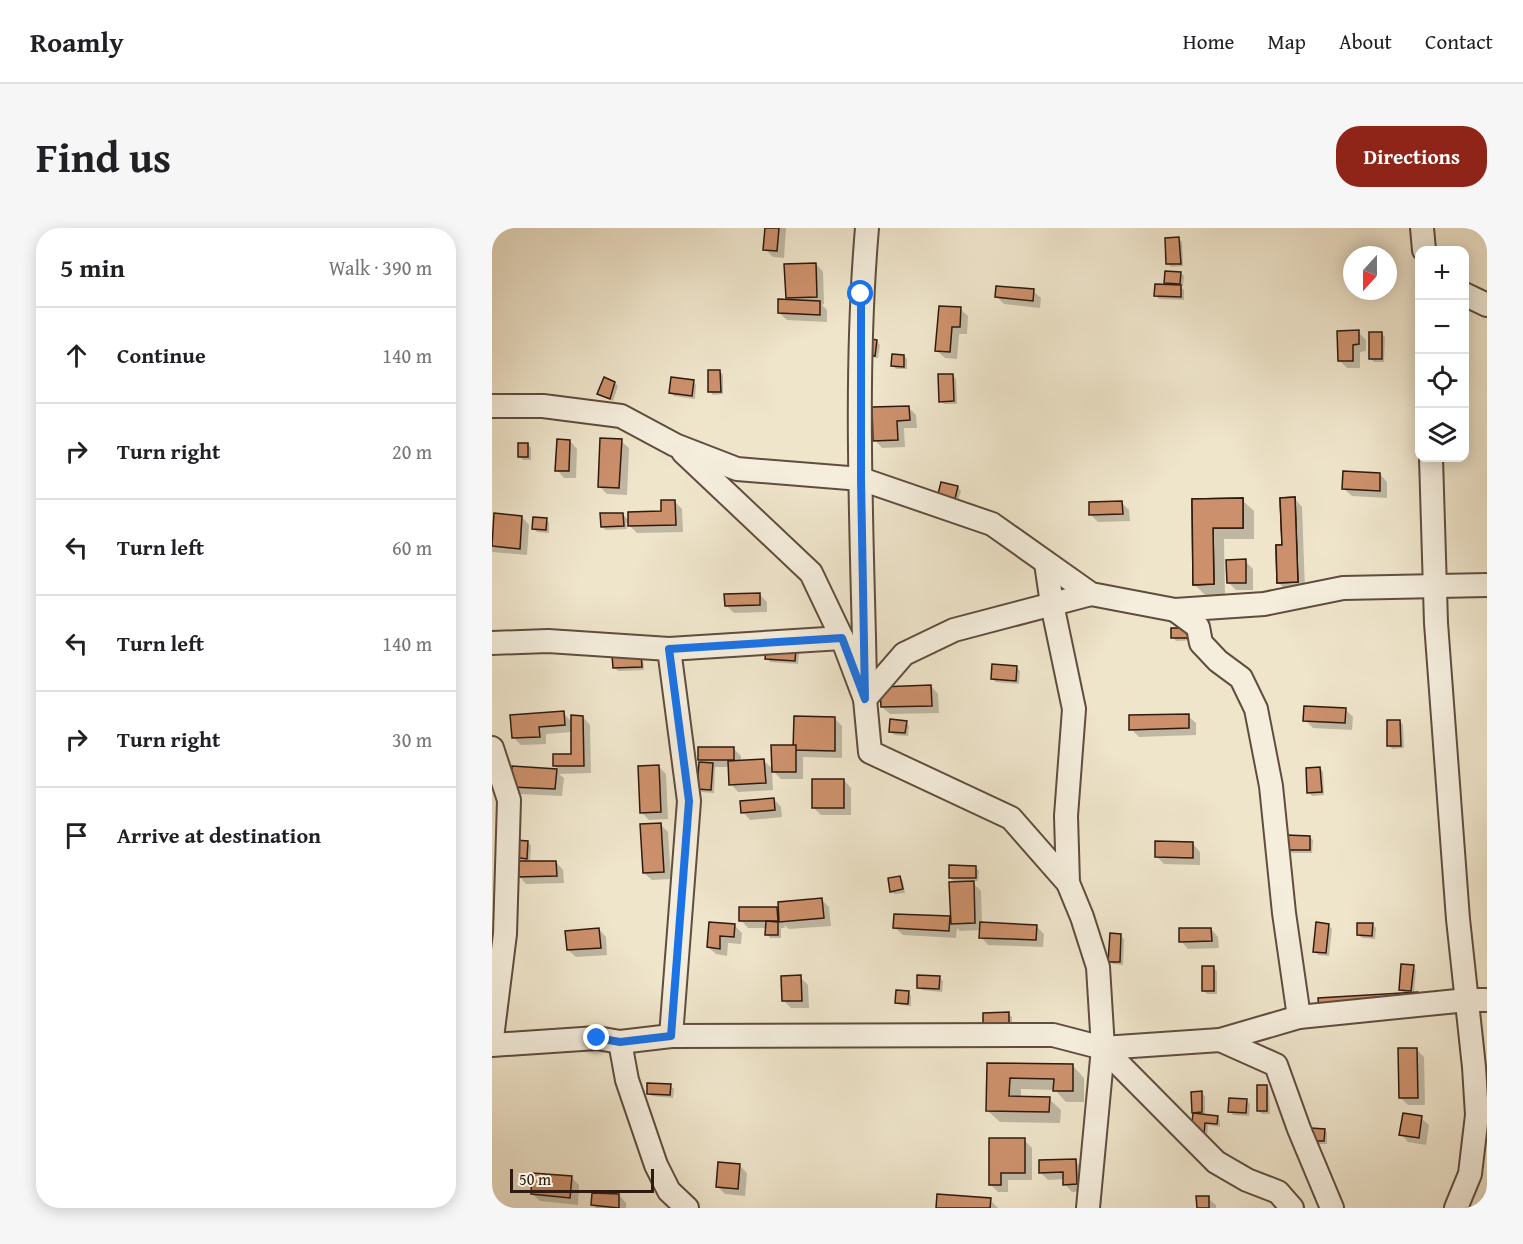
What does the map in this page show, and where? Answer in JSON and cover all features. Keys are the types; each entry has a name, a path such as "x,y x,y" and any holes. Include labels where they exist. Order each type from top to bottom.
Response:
{"street":[{"path":"867,228 861,294 861,479 865,699 870,752 1011,818 1068,883 1098,967 1103,1048 1088,1208"},
{"path":"1422,228 1424,246"},
{"path":"1469,296 1487,305"},
{"path":"492,390 543,406"},
{"path":"492,406 543,406 621,416 675,445 737,469 861,479 992,524 1091,594 1176,610 1264,604 1343,588 1487,585"},
{"path":"675,445 811,573 842,638 865,699"},
{"path":"1431,462 1436,623 1451,826 1477,1000 1477,1115 1470,1174 1456,1208"},
{"path":"1046,563 1052,604 1074,709 1066,816 1068,883"},
{"path":"865,699 904,654 954,630 1091,594"},
{"path":"1176,610 1198,627 1201,643 1218,661 1241,678 1256,709 1271,786 1284,913 1299,1017"},
{"path":"492,643 548,641 669,649 842,638"},
{"path":"669,649 689,801 671,1036"},
{"path":"492,748 509,800 492,1038"},
{"path":"492,1045 597,1038 620,1042 671,1036 1053,1035 1103,1048 1220,1040 1299,1017 1477,1000"},
{"path":"1220,1040 1276,1065 1332,1208"},
{"path":"620,1042 627,1080 656,1165 669,1191 687,1208"},
{"path":"1103,1048 1216,1162 1247,1180 1278,1192 1292,1208"}],"building":[{"path":"765,228 779,228 777,251 763,250"},
{"path":"1179,237 1181,264 1166,264 1165,238"},
{"path":"816,263 817,297 786,298 784,264"},
{"path":"1165,271 1181,272 1180,284 1164,283"},
{"path":"1155,284 1181,285 1181,297 1154,296"},
{"path":"996,286 1034,289 1033,301 995,297"},
{"path":"778,299 820,301 820,315 778,313"},
{"path":"939,306 961,307 960,327 952,327 950,352 935,351"},
{"path":"1359,330 1359,344 1353,345 1353,361 1338,361 1337,331"},
{"path":"1369,332 1382,332 1382,359 1369,359"},
{"path":"867,338 877,340 875,356 864,354"},
{"path":"892,354 904,355 904,367 891,366"},
{"path":"708,370 720,370 721,392 708,392"},
{"path":"938,374 953,374 954,401 939,402"},
{"path":"604,377 615,382 610,399 597,394"},
{"path":"671,377 694,380 692,396 669,393"},
{"path":"909,406 910,420 897,421 898,440 873,441 872,407"},
{"path":"600,438 622,439 619,488 598,487"},
{"path":"557,439 570,440 569,471 555,471"},
{"path":"518,443 528,443 528,457 518,457"},
{"path":"1343,471 1380,473 1380,491 1342,489"},
{"path":"941,482 958,486 955,499 938,494"},
{"path":"1295,497 1298,582 1277,583 1276,545 1282,545 1280,498"},
{"path":"1295,497 1298,582 1277,583 1276,545 1282,545 1280,498"},
{"path":"1243,498 1243,528 1213,528 1214,584 1193,585 1192,499"},
{"path":"1243,498 1243,528 1213,528 1214,584 1193,585 1192,499"},
{"path":"661,500 675,500 676,525 628,526 628,512 661,511"},
{"path":"1122,501 1123,514 1089,515 1089,502"},
{"path":"494,513 522,516 520,549 492,546"},
{"path":"600,513 623,513 624,526 601,527"},
{"path":"533,517 547,518 546,530 532,529"},
{"path":"1246,559 1246,583 1227,583 1226,560"},
{"path":"760,593 760,605 725,606 724,594"},
{"path":"1171,628 1196,628 1196,638 1171,638"},
{"path":"766,646 796,648 795,661 765,659"},
{"path":"641,653 642,667 613,668 612,655"},
{"path":"992,664 1017,666 1016,681 991,679"},
{"path":"931,685 932,706 881,707 880,687"},
{"path":"1304,706 1346,708 1345,723 1303,721"},
{"path":"564,711 565,725 539,727 540,737 512,738 510,715"},
{"path":"1189,714 1189,728 1129,730 1129,715"},
{"path":"571,715 583,716 584,766 553,766 553,754 571,754"},
{"path":"794,716 835,717 835,751 793,750"},
{"path":"890,719 907,721 905,733 889,732"},
{"path":"1387,720 1400,720 1401,746 1387,746"},
{"path":"771,745 796,745 796,772 772,772"},
{"path":"698,747 734,747 734,760 698,760"},
{"path":"764,759 766,783 729,785 728,761"},
{"path":"699,762 713,763 711,790 697,789"},
{"path":"659,765 661,812 640,813 638,766"},
{"path":"512,766 557,769 555,789 511,787"},
{"path":"1320,767 1322,792 1307,793 1306,768"},
{"path":"812,779 844,779 844,808 812,808"},
{"path":"774,798 775,810 741,813 740,801"},
{"path":"661,823 664,872 643,873 640,824"},
{"path":"1286,835 1310,836 1310,850 1286,850"},
{"path":"515,840 528,841 527,859 514,857"},
{"path":"1155,841 1193,842 1193,858 1155,857"},
{"path":"517,861 556,861 557,876 517,877"},
{"path":"949,865 976,866 976,878 949,878"},
{"path":"900,876 903,889 890,892 888,878"},
{"path":"974,881 975,923 951,924 949,882"},
{"path":"822,898 824,918 779,922 778,902"},
{"path":"739,907 777,907 778,921 739,921"},
{"path":"894,914 950,916 949,931 893,928"},
{"path":"766,921 778,922 778,935 765,935"},
{"path":"709,922 735,924 734,937 720,936 720,949 707,947"},
{"path":"980,922 1037,925 1036,940 979,938"},
{"path":"1316,922 1329,924 1326,953 1313,952"},
{"path":"1357,923 1373,923 1372,936 1357,935"},
{"path":"599,928 601,948 567,950 565,931"},
{"path":"1179,928 1211,928 1212,941 1179,942"},
{"path":"1110,933 1121,934 1120,962 1108,962"},
{"path":"1401,964 1414,965 1411,991 1399,990"},
{"path":"1202,966 1214,966 1214,991 1202,991"},
{"path":"801,975 802,1001 782,1001 781,976"},
{"path":"917,975 940,976 939,989 917,988"},
{"path":"896,990 909,991 908,1004 895,1003"},
{"path":"1418,992 1419,1005 1319,1011 1318,998"},
{"path":"1009,1012 1009,1025 983,1025 983,1013"},
{"path":"1398,1048 1417,1048 1418,1098 1399,1098"},
{"path":"987,1063 1073,1064 1073,1091 1053,1091 1054,1079 1010,1078 1009,1096 1050,1097 1049,1112 986,1111"},
{"path":"647,1083 671,1084 670,1095 647,1094"},
{"path":"1257,1085 1267,1085 1267,1111 1257,1111"},
{"path":"1202,1091 1202,1112 1192,1113 1191,1092"},
{"path":"1229,1098 1247,1099 1246,1113 1228,1112"},
{"path":"1193,1113 1218,1116 1217,1124 1205,1123 1204,1134 1191,1133"},
{"path":"1403,1113 1422,1116 1419,1138 1399,1135"},
{"path":"1311,1128 1325,1129 1324,1141 1311,1141"},
{"path":"989,1138 1025,1138 1025,1173 1001,1173 1001,1185 989,1185"},
{"path":"1076,1159 1077,1184 1063,1185 1063,1172 1039,1173 1039,1160"},
{"path":"718,1162 740,1164 738,1189 716,1187"},
{"path":"532,1173 572,1176 570,1198 531,1194"},
{"path":"592,1193 619,1194 619,1208 591,1205"},
{"path":"937,1194 991,1198 990,1208 936,1208"},
{"path":"1196,1196 1209,1196 1209,1208 1197,1208"}],"route":[{"path":"597,1038 620,1042 671,1036 689,801 669,649 842,638 865,699 861,479 861,294"}]}
